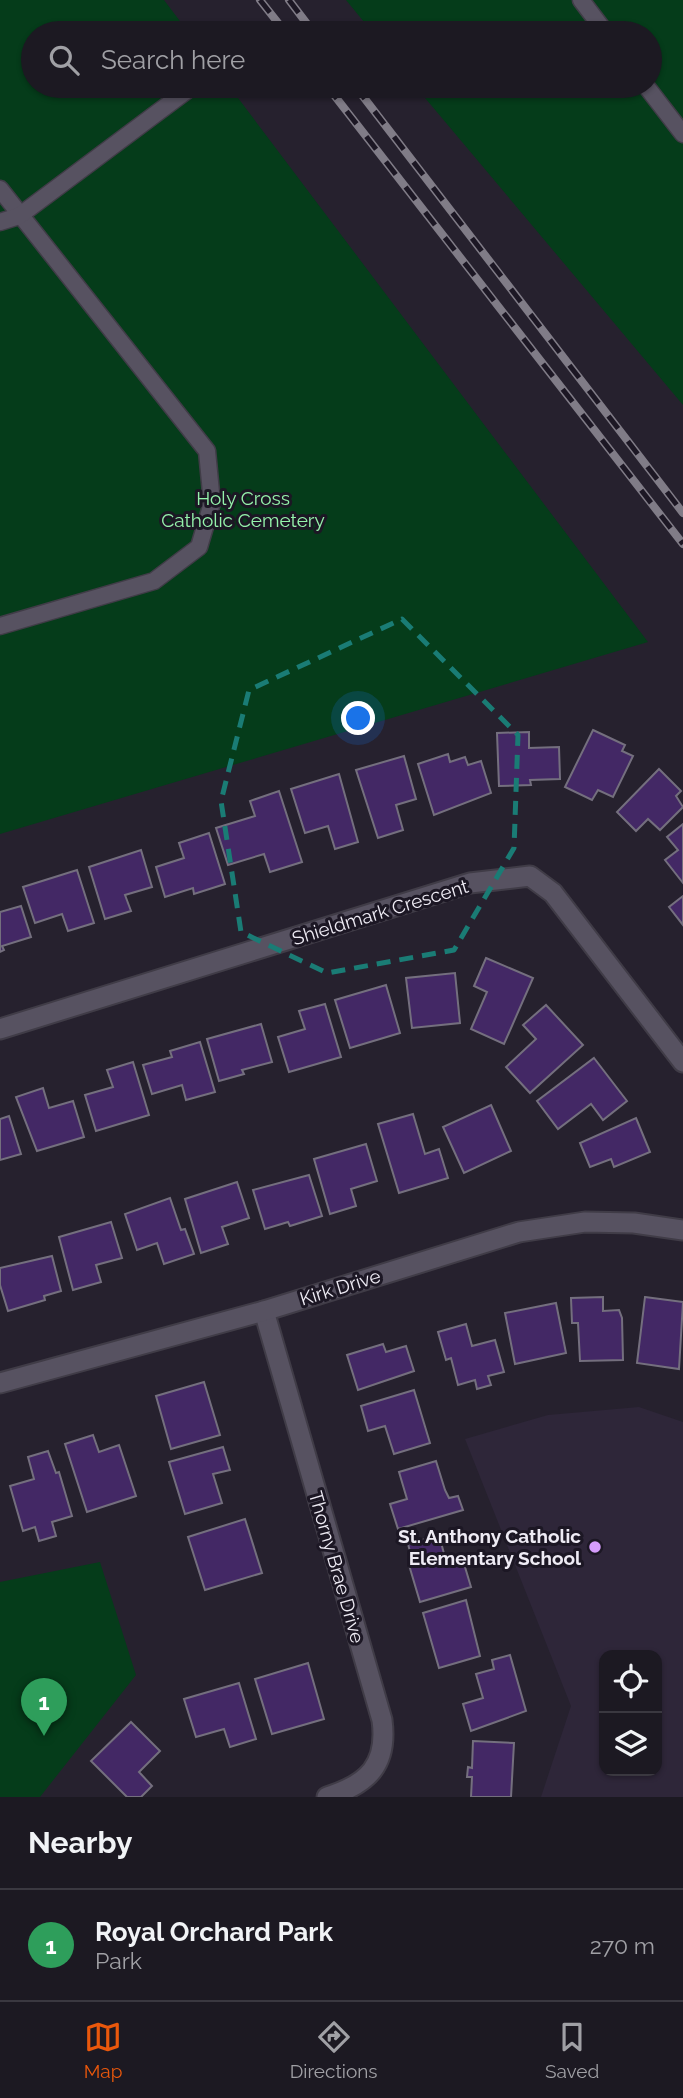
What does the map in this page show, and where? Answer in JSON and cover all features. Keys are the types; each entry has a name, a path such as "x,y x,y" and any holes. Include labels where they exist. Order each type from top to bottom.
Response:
{"street":[{"name":"Shieldmark Crescent","path":"0,1029 470,883 530,876 553,893 683,1062"},
{"name":"Kirk Drive","path":"0,1383 264,1311 519,1232 585,1222 634,1223 683,1230"},
{"name":"Thorny Brae Drive","path":"264,1311 382,1720 385,1744 369,1776 352,1788 327,1797"}],"lane":[{"path":"581,0 597,21"},
{"path":"0,222 19,216 177,98"},
{"path":"655,98 683,134"},
{"path":"0,189 207,451 212,503 199,547 154,581 0,626"}],"highlighted area":[{"path":"402,619 518,735 514,848 454,950 327,973 241,932 221,801 249,690"}],"shaded area":[{"name":"St. Anthony Catholic Elementary School","path":"639,1407 683,1422 683,1797 541,1797 571,1706 465,1439 548,1415"}],"green space":[{"name":"Holy Cross Catholic Cemetery","path":"0,0 164,0 180,21 21,21 21,98 238,98 648,642 0,834"},
{"path":"346,0 683,0 683,405 425,98 662,98 662,21 363,21"},
{"path":"100,1562 136,1675 40,1797 0,1797 0,1582"}],"building":[{"path":"593,730 625,745 622,751 633,756 613,797 598,790 592,800 565,787"},
{"path":"529,732 529,748 559,747 560,779 530,780 531,785 499,786 497,733"},
{"path":"448,754 450,762 465,757 468,765 481,761 491,793 434,815 418,764"},
{"path":"404,756 416,799 396,805 403,830 378,838 356,770"},
{"path":"659,769 681,791 676,796 683,807 660,830 648,819 636,831 617,812"},
{"path":"339,774 358,842 335,849 328,826 305,833 291,789"},
{"path":"279,791 302,862 270,872 264,854 228,865 216,828 255,816 250,801"},
{"path":"683,824 683,883 665,860 678,850 667,837"},
{"path":"209,833 225,884 194,894 193,888 165,897 156,867 184,858 179,843"},
{"path":"141,850 152,887 125,895 131,911 105,919 89,867"},
{"path":"77,870 94,923 68,931 62,914 35,923 23,887"},
{"path":"683,896 683,925 669,907"},
{"path":"21,906 31,937 2,946 4,950 0,952 0,912"},
{"path":"486,958 533,978 504,1044 471,1029 487,992 474,986"},
{"path":"455,973 460,1023 412,1028 406,978"},
{"path":"386,985 400,1033 350,1048 335,1000"},
{"path":"325,1004 341,1057 289,1072 278,1037 305,1029 299,1011"},
{"path":"546,1005 583,1045 530,1093 506,1067 536,1039 523,1025"},
{"path":"261,1024 272,1062 242,1070 244,1074 219,1081 207,1039"},
{"path":"200,1042 215,1092 186,1100 182,1085 152,1094 143,1065 172,1057 170,1051"},
{"path":"594,1058 627,1101 603,1120 591,1104 558,1129 537,1101"},
{"path":"133,1062 149,1115 96,1131 85,1095 113,1087 107,1070"},
{"path":"43,1088 49,1108 73,1101 84,1137 37,1151 16,1097"},
{"path":"491,1105 511,1151 464,1173 443,1127"},
{"path":"413,1114 425,1154 439,1149 448,1178 399,1193 378,1124"},
{"path":"9,1116 21,1154 0,1160 0,1119"},
{"path":"636,1118 650,1152 614,1167 611,1159 590,1167 580,1143"},
{"path":"366,1144 377,1181 351,1189 356,1206 330,1214 314,1159"},
{"path":"309,1175 322,1216 290,1226 288,1222 265,1229 253,1190"},
{"path":"237,1182 249,1218 222,1227 228,1244 201,1253 185,1199"},
{"path":"170,1198 181,1230 185,1229 194,1254 164,1264 157,1243 137,1250 125,1214"},
{"path":"111,1222 122,1258 96,1265 101,1282 73,1290 59,1237"},
{"path":"52,1256 61,1291 44,1296 45,1300 8,1311 0,1285 0,1268"},
{"path":"603,1297 603,1311 619,1310 622,1318 623,1360 580,1361 578,1323 572,1323 571,1298"},
{"path":"645,1297 683,1302 679,1369 637,1363"},
{"path":"556,1303 566,1353 515,1364 505,1313"},
{"path":"466,1324 472,1346 495,1340 504,1372 488,1376 491,1385 477,1389 475,1380 458,1385 451,1358 446,1360 438,1332"},
{"path":"383,1344 386,1352 406,1346 414,1371 358,1390 347,1355"},
{"path":"204,1382 220,1435 171,1449 156,1396"},
{"path":"414,1390 430,1443 394,1454 385,1426 368,1431 361,1406"},
{"path":"93,1435 99,1452 119,1445 136,1496 87,1512 65,1444"},
{"path":"223,1447 230,1470 213,1474 222,1503 185,1514 169,1462"},
{"path":"48,1451 56,1473 59,1472 72,1516 52,1522 56,1536 39,1541 35,1527 23,1531 10,1486 34,1479 28,1457"},
{"path":"436,1461 449,1498 458,1496 463,1510 398,1529 390,1504 407,1499 399,1472"},
{"path":"245,1519 262,1573 205,1590 188,1537"},
{"path":"439,1535 446,1561 462,1557 471,1587 420,1602 409,1565 413,1563 408,1544"},
{"path":"466,1600 480,1656 439,1668 423,1613"},
{"path":"510,1655 526,1711 471,1731 463,1704 483,1698 476,1674 494,1669 492,1660"},
{"path":"308,1663 324,1719 272,1734 255,1679"},
{"path":"239,1683 256,1739 230,1747 224,1729 196,1737 184,1699"},
{"path":"131,1722 160,1751 139,1772 152,1786 141,1797 127,1797 91,1761"},
{"path":"473,1741 514,1743 511,1797 471,1797 472,1777 467,1777 468,1767 472,1768"}],"railway":[{"path":"260,0 277,21"},
{"path":"289,0 305,21"},
{"path":"336,98 683,544"},
{"path":"364,98 683,513"}],"place":[{"name":"St. Anthony Catholic Elementary School","path":"595,1547"},
{"name":"Royal Orchard Park","path":"44,1736"}]}
